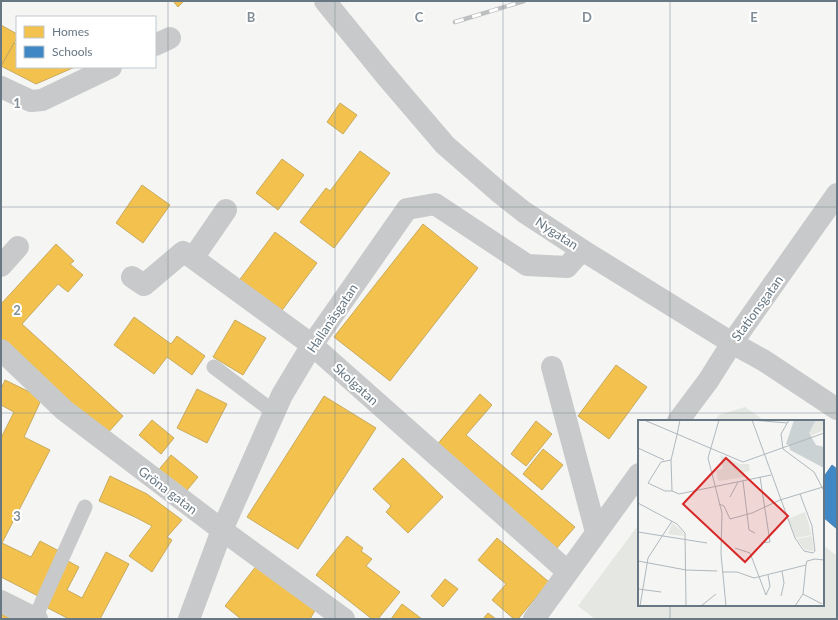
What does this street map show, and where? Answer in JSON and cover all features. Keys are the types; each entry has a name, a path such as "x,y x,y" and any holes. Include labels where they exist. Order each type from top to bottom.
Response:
{"street":[{"name":"Nygatan","path":"325,1 445,145 500,193 524,212 582,250 732,343 763,360 837,409"},
{"path":"1,87 31,100 42,100 109,68"},
{"name":"Stationsgatan","path":"679,420 708,381 732,343 837,194"},
{"name":"Hallanäsgatan","path":"189,619 222,530 282,395 312,345 408,209 435,204 527,264 567,267 582,250"},
{"path":"132,277 144,285 183,252 193,258 226,210"},
{"path":"1,266 18,247"},
{"name":"Skolgatan","path":"193,258 312,345 568,572"},
{"name":"Gröna gatan","path":"1,350 64,410 222,530 344,619"},
{"path":"552,367 596,532"},
{"path":"534,619 638,475"},
{"path":"1,601 36,619"}],"lane":[{"path":"214,367 274,412"},
{"path":"36,619 85,507"}],"shaded area":[{"path":"745,407 764,420 715,420 719,415"},
{"path":"638,525 638,606 824,606 824,546 837,556 837,619 595,619 578,606"}],"building: Homes":[{"path":"173,1 184,1 178,7"},
{"path":"1,25 16,33 16,40 1,66"},
{"path":"14,43 16,44 16,68 73,68 36,84 1,66"},
{"path":"340,103 357,115 343,134 327,122"},
{"path":"360,151 390,173 334,248 300,222 326,188 330,191"},
{"path":"282,159 304,175 278,210 256,193"},
{"path":"142,185 170,205 143,243 116,223"},
{"path":"423,224 478,268 390,381 334,337"},
{"path":"275,232 317,263 280,313 238,282"},
{"path":"56,244 74,261 70,264 83,275 68,292 58,284 22,324 123,416 105,436 1,347 1,304"},
{"path":"134,317 171,344 177,336 205,356 192,375 167,357 154,374 114,345"},
{"path":"235,320 266,338 243,375 213,357"},
{"path":"616,365 647,387 609,439 578,416"},
{"path":"5,380 42,398 24,437 50,450 2,543 31,557 40,541 61,552 38,596 1,577 1,438 14,412 1,405 1,389"},
{"path":"197,389 227,404 207,443 177,428"},
{"path":"480,394 492,405 466,435 575,527 556,549 435,447"},
{"path":"324,396 376,428 298,549 247,517"},
{"path":"152,420 174,438 161,454 139,435"},
{"path":"536,421 552,434 526,466 511,454"},
{"path":"543,449 563,465 542,490 523,474"},
{"path":"171,455 198,477 183,495 156,473"},
{"path":"403,458 443,497 408,533 386,512 391,506 373,489"},
{"path":"110,476 147,494 182,520 167,537 172,540 152,572 129,556 152,526 99,501"},
{"path":"347,536 363,548 361,551 372,559 366,566 400,592 378,619 372,619 316,575"},
{"path":"497,538 549,582 518,619 514,619 492,600 506,584 478,560"},
{"path":"106,552 129,564 100,619 69,619 44,606 68,561 79,567 67,590 82,598"},
{"path":"257,565 317,607 310,619 241,619 225,606"},
{"path":"445,579 458,589 443,607 431,596"},
{"path":"402,604 422,619 391,619"},
{"path":"488,613 496,619 483,619"},
{"path":"1,614 11,619 1,619"}],"building: Schools":[{"path":"832,465 837,469 837,529 824,518 824,477"}],"railway":[{"path":"455,22 524,1"}]}
